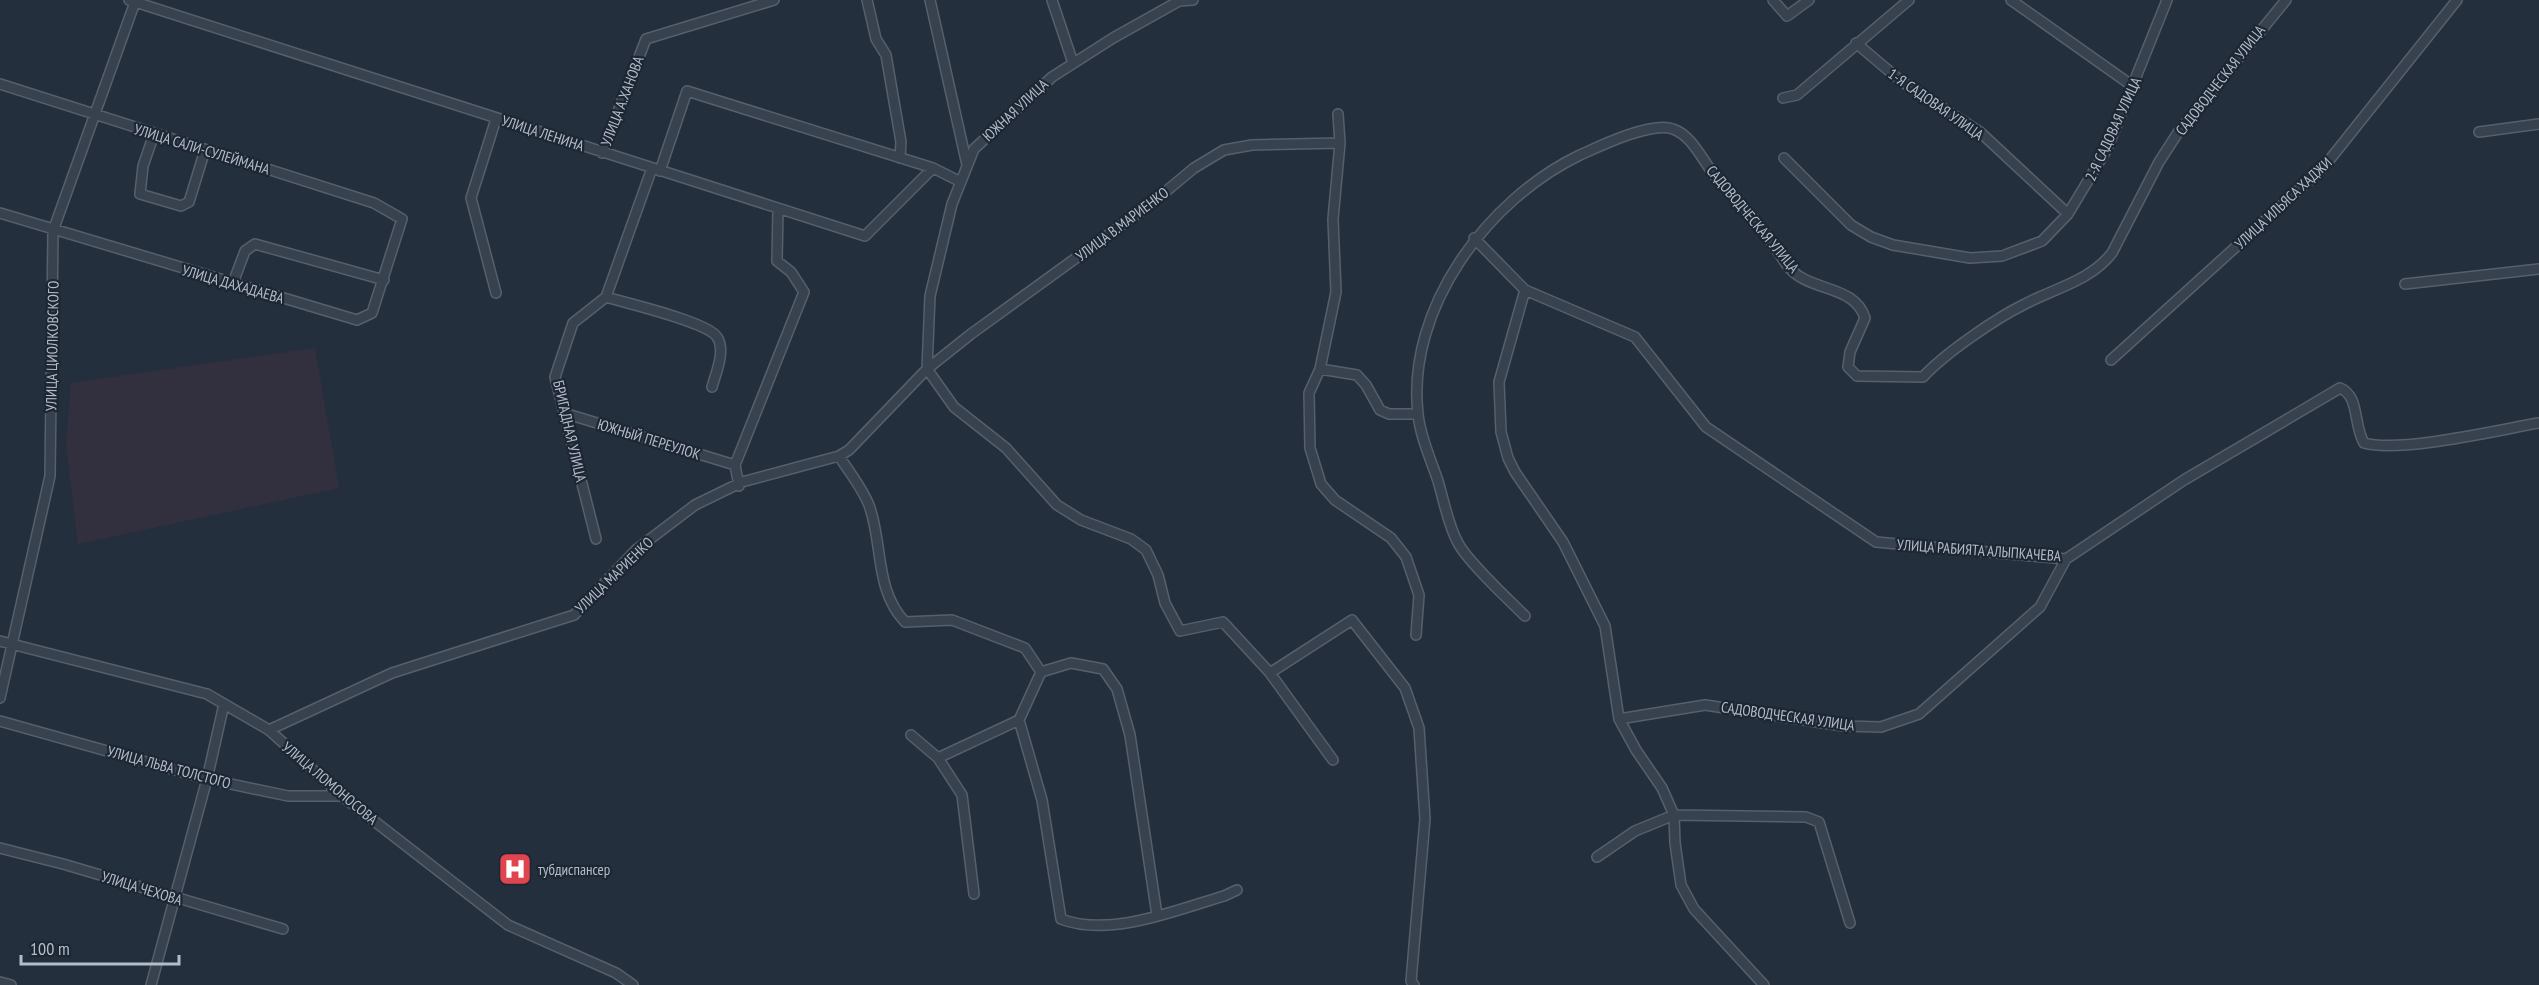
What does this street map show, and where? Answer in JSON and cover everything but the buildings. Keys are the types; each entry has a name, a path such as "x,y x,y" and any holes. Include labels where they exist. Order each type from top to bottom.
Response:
{"street":[{"name":"УЛИЦА А.ХАНОВА","path":"602,153 646,39 774,0"},
{"path":"867,0 876,39 886,55 901,142 900,158"},
{"path":"930,0 967,167"},
{"path":"1052,0 1073,63"},
{"name":"ЮЖНАЯ УЛИЦА","path":"927,369 930,296 952,204 974,148 1052,77 1178,1 1193,0"},
{"path":"1773,0 1787,16 1809,0"},
{"path":"1783,98 1797,95 1909,0"},
{"path":"2011,0 2134,87"},
{"name":"2-Я САДОВАЯ УЛИЦА","path":"1784,158 1851,225 1871,237 1893,244 1970,258 2002,256 2042,241 2068,214 2107,149 2134,87 2167,0"},
{"name":"САДОВОДЧЕСКАЯ УЛИЦА","path":"1525,616 1459,545 1418,414 1419,362 1425,327 1474,238 1540,178 1560,165 1644,130 1664,127 1675,129 1688,139 1715,177 1754,218 1790,268 1810,284 1853,299 1862,308 1865,318 1850,352 1848,367 1857,376 1923,377 1936,363 2023,304 2088,275 2102,265 2112,253 2179,131 2286,0"},
{"name":"УЛИЦА ИЛЬЯСА ХАДЖИ","path":"2111,360 2323,168 2457,0"},
{"name":"УЛИЦА ЛЕНИНА","path":"132,1 865,236 933,168"},
{"name":"УЛИЦА ЦИОЛКОВСКОГО","path":"0,698 50,476 53,231 132,1"},
{"name":"1-Я САДОВАЯ УЛИЦА","path":"1856,43 1901,81 1980,132 2068,214"},
{"name":"УЛИЦА САЛИ-СУЛЕЙМАНА","path":"0,84 374,204 402,219"},
{"path":"712,387 721,352 718,338 714,334 698,324 606,297 687,91 933,168 961,182"},
{"path":"1338,114 1340,143 1333,219 1336,292 1320,369 1309,393 1310,448 1321,484 1335,500 1391,538 1406,556 1419,595 1416,635"},
{"path":"496,118 471,198 496,292"},
{"path":"2479,132 2539,123"},
{"path":"154,134 143,166 140,194 182,206 189,202 205,150"},
{"name":"УЛИЦА В.МАРИЕНКО","path":"927,369 971,333 1152,203 1194,168 1224,150 1252,145 1340,143"},
{"path":"739,485 735,465 804,292 791,272 777,261 778,209"},
{"name":"УЛИЦА ДАХАДАЕВА","path":"0,213 53,231 357,320 372,313 402,219"},
{"path":"1474,238 1525,290 1499,382 1501,432 1515,472 1563,542 1605,626 1619,719 1635,750 1662,788 1674,815 1681,885 1694,909 1764,985"},
{"path":"233,283 244,251 255,244 384,280"},
{"path":"2405,284 2539,269"},
{"name":"УЛИЦА РАБИЯТА АЛЫПКАЧЕВА","path":"1525,290 1635,337 1706,427 1876,542 2066,559 2184,480 2340,388 2349,391 2353,397 2357,432 2364,442 2377,446 2428,441 2539,423"},
{"name":"БРИГАДНАЯ УЛИЦА","path":"596,539 555,377 573,323 606,297"},
{"path":"927,369 954,407 1006,448 1057,505 1081,520 1131,539 1146,550 1158,574 1166,603 1180,630 1223,622 1270,673 1332,760"},
{"name":"УЛИЦА МАРИЕНКО","path":"269,730 392,673 574,615 637,549 695,505 739,485 839,456 849,450 927,369"},
{"path":"1320,369 1357,375 1366,385 1380,410 1389,414 1418,414"},
{"name":"ЮЖНЫЙ ПЕРЕУЛОК","path":"564,413 735,465"},
{"path":"839,456 870,507 887,594 893,609 905,622 952,620 1025,648 1041,672"},
{"name":"САДОВОДЧЕСКАЯ УЛИЦА","path":"1619,719 1705,705 1843,726 1881,727 1919,714 2040,608 2066,559"},
{"path":"1270,673 1352,620 1405,688 1419,728 1425,819 1411,981 1414,985"},
{"name":"УЛИЦА ЛОМОНОСОВА","path":"0,640 207,694 269,730 342,796 508,925 616,973 632,985"},
{"path":"938,758 1019,720 1041,672 1071,663 1103,669 1117,688 1130,735 1157,915"},
{"path":"151,985 207,779 224,704"},
{"path":"1019,720 1042,800 1061,919 1072,923 1130,924 1237,890"},
{"name":"УЛИЦА ЛЬВА ТОЛСТОГО","path":"0,721 207,779 288,796 342,796"},
{"path":"911,735 938,758 962,795 974,894"},
{"path":"1597,857 1635,831 1674,815 1806,817 1819,822 1850,923"},
{"name":"УЛИЦА ЧЕХОВА","path":"0,848 63,864 175,899 283,929"},
{"path":"0,982 11,985"}],"shaded area":[{"path":"315,348 339,488 78,544 66,445 71,383"}],"place":[{"name":"тубдиспансер","path":"515,869"}]}
